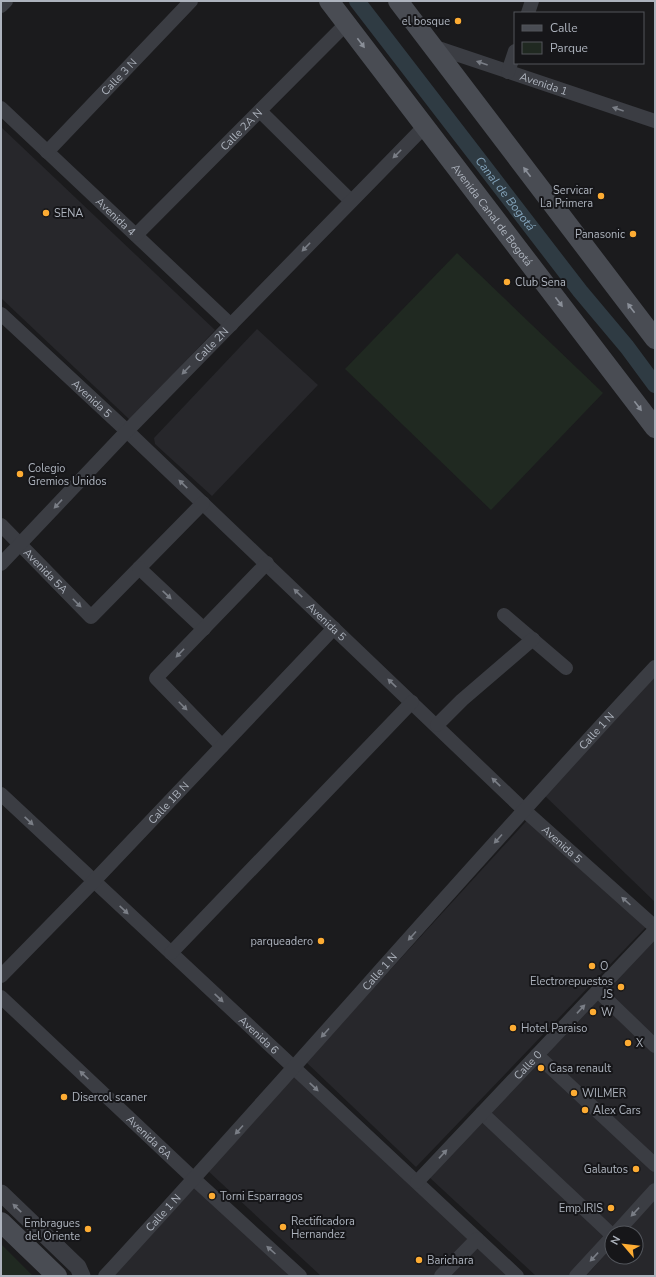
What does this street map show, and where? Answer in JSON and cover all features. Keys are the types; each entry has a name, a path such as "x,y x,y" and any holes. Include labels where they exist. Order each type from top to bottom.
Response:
{"main road":[{"name":"Avenida Canal de Bogotá","path":"329,1 655,428"},
{"path":"398,1 655,339"},
{"path":"1,1222 57,1276"}],"street":[{"path":"1,6 6,1"},
{"name":"Calle 3 N","path":"47,152 191,1"},
{"path":"528,12 532,1"},
{"name":"Calle 2A N","path":"136,235 346,24"},
{"name":"Avenida 1","path":"432,46 655,121"},
{"path":"508,72 514,54"},
{"name":"Avenida 4","path":"1,108 231,325"},
{"path":"260,110 351,201"},
{"name":"Calle 2N","path":"1,564 127,431 425,126"},
{"name":"Avenida 5","path":"1,314 203,503 437,725 524,810 655,928"},
{"path":"203,503 139,568 204,629"},
{"name":"Avenida 5A","path":"1,525 91,617 139,568"},
{"path":"222,746 156,678 267,564"},
{"path":"504,614 566,668"},
{"name":"Calle 1B N","path":"1,976 94,881 334,628"},
{"path":"437,725 462,700 533,639"},
{"name":"Calle 1 N","path":"105,1276 294,1068 564,764 655,667"},
{"path":"171,953 412,702"},
{"name":"Avenida 6","path":"1,794 517,1276"},
{"name":"Calle 0","path":"417,1182 655,928"},
{"path":"598,990 655,1046"},
{"name":"Avenida 6A","path":"1,997 194,1179 300,1276"},
{"path":"537,1055 655,1165"},
{"path":"482,1113 604,1228"},
{"path":"623,1225 655,1190"},
{"path":"1,1192 78,1267 82,1276"},
{"path":"441,1276 477,1239"},
{"path":"576,1276 604,1245"}],"shaded area":[{"name":"SENA","path":"1,127 215,330 130,420 1,298"},
{"path":"257,329 318,385 212,496 155,444 154,438"},
{"path":"655,673 655,902 543,794"},
{"path":"531,816 647,926 416,1167 306,1062"},
{"path":"655,935 655,1184 617,1225 604,1225 604,1239 569,1276 536,1276 429,1177"},
{"path":"293,1075 470,1239 434,1276 321,1276 206,1169"},
{"path":"197,1185 297,1276 109,1276"},
{"path":"655,1199 655,1276 586,1276 604,1256 604,1265 644,1265 644,1225 631,1225"},
{"path":"478,1246 510,1276 449,1276"}],"green space":[{"path":"457,253 603,393 491,510 345,369"},
{"path":"1,1244 33,1276 1,1276"}],"waterway":[{"name":"Canal de Bogotá","path":"357,1 580,291 627,347 655,385"}],"place":[{"name":"el bosque","path":"458,21"},
{"name":"Servicar La Primera","path":"601,196"},
{"name":"SENA","path":"46,213"},
{"name":"Panasonic","path":"633,234"},
{"name":"Club Sena","path":"507,282"},
{"name":"Colegio Gremios Unidos","path":"20,474"},
{"name":"parqueadero","path":"321,941"},
{"name":"O","path":"592,966"},
{"name":"Electrorepuestos JS","path":"621,987"},
{"name":"W","path":"593,1012"},
{"name":"Hotel Paraiso","path":"513,1028"},
{"name":"X","path":"628,1043"},
{"name":"Casa renault","path":"541,1068"},
{"name":"WILMER","path":"574,1093"},
{"name":"Disercol scaner","path":"64,1097"},
{"name":"Alex Cars","path":"585,1110"},
{"name":"Galautos","path":"636,1169"},
{"name":"Torni Esparragos","path":"212,1196"},
{"name":"Emp.IRIS","path":"611,1208"},
{"name":"Rectificadora Hernandez","path":"283,1227"},
{"name":"Embragues del Oriente","path":"88,1229"},
{"name":"Barichara","path":"419,1260"}]}
